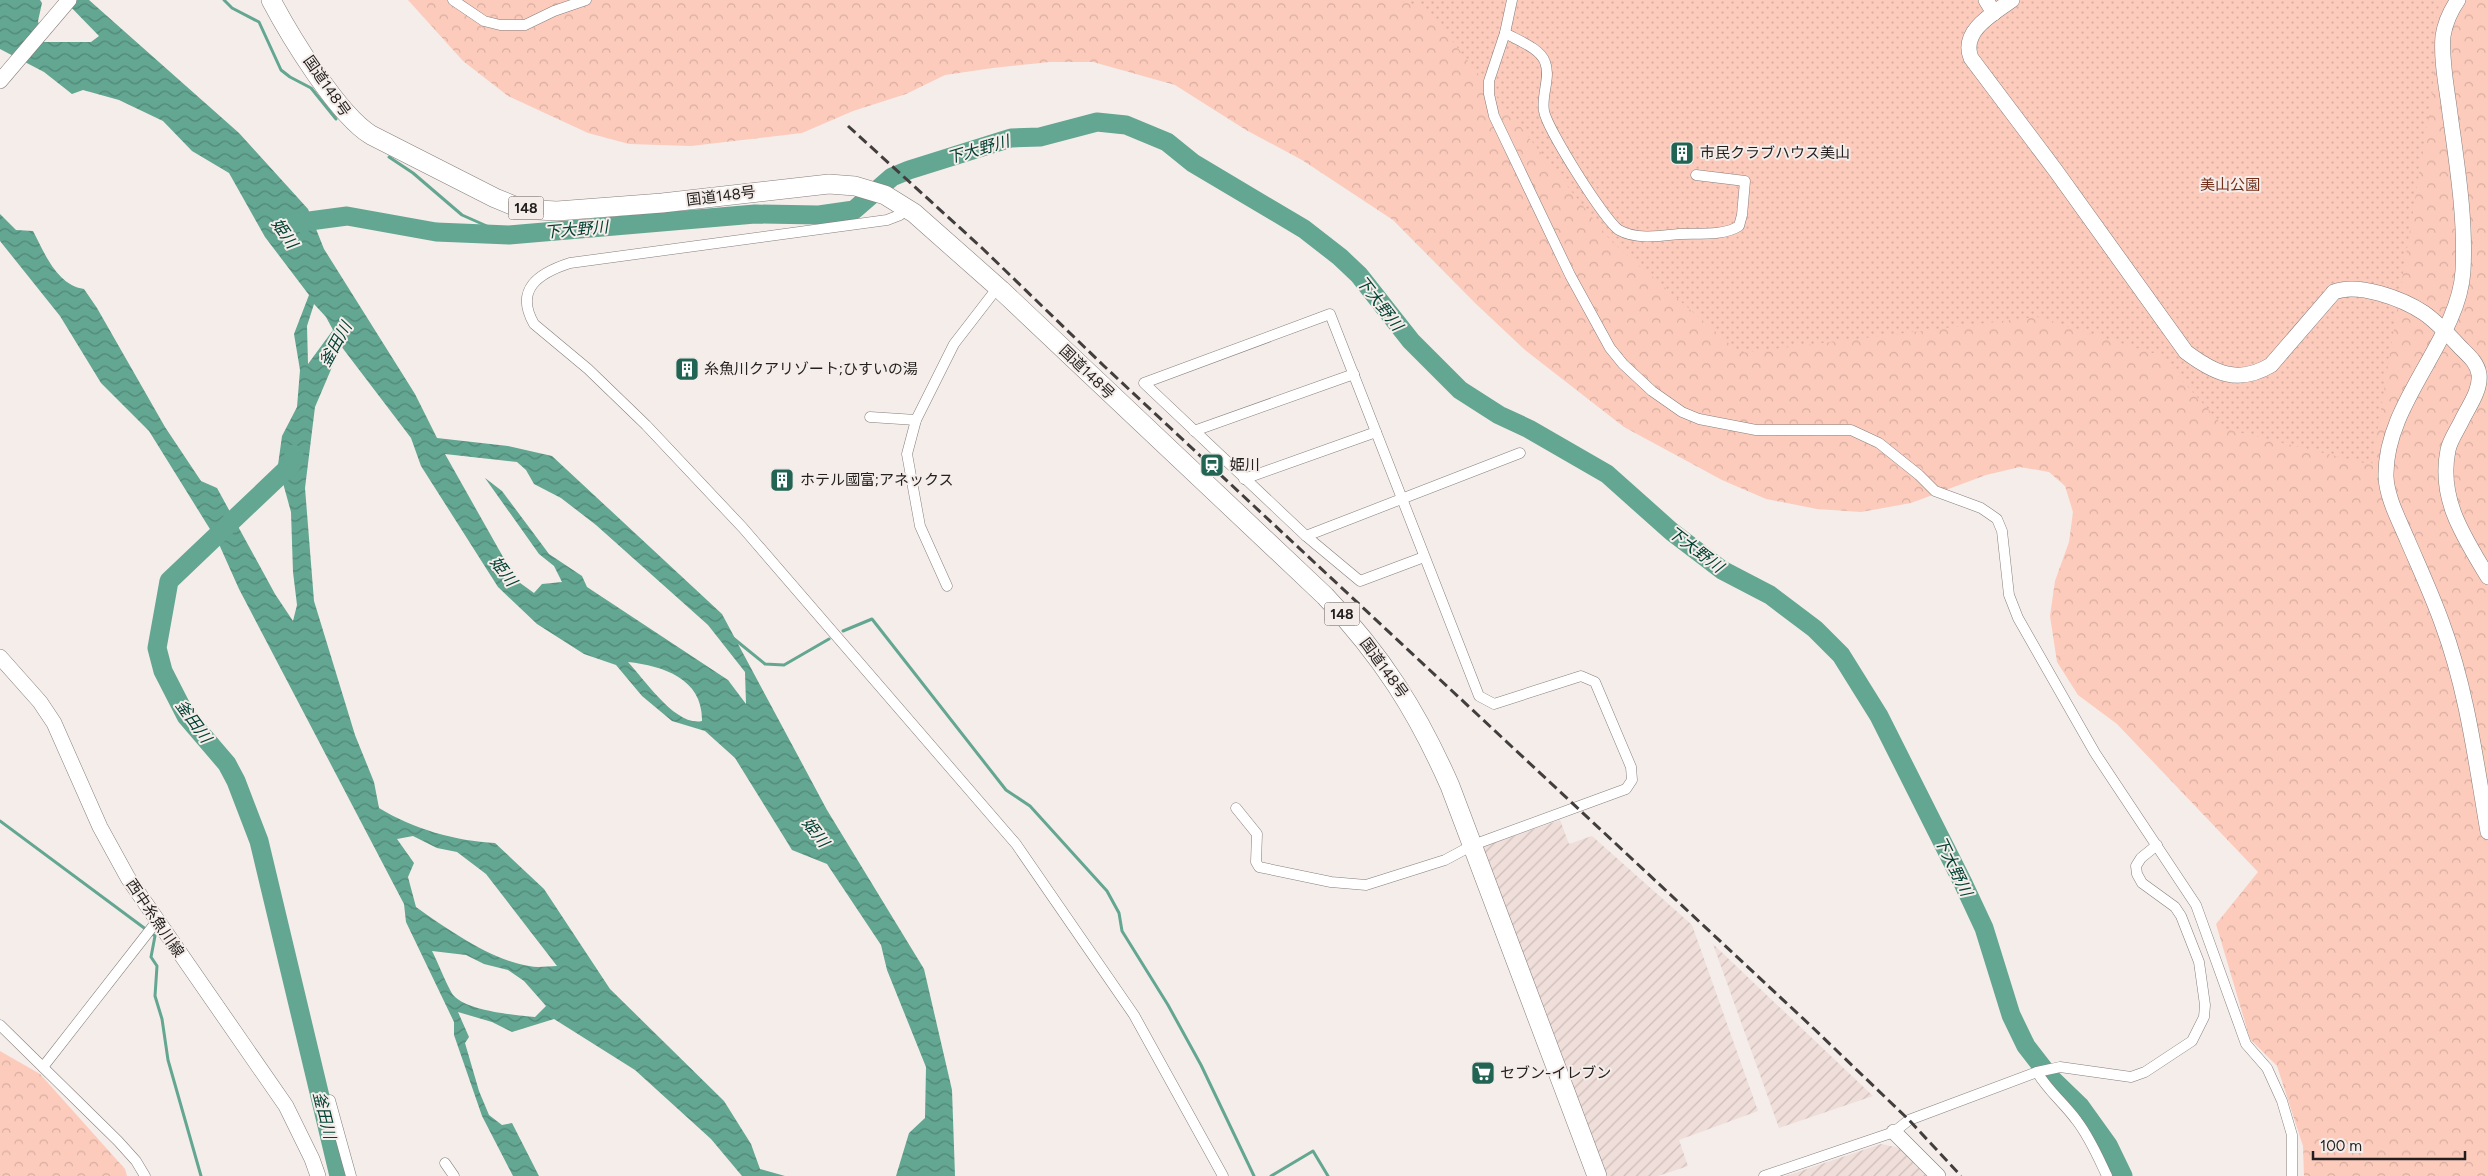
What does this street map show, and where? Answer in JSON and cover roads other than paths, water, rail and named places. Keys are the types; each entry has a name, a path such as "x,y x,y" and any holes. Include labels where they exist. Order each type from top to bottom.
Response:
{"highway":[{"name":"国道148号","path":"271,0 289,32 338,103 355,124 371,136 495,198 517,207 557,211 662,203 829,184 866,188 885,195 905,206 998,287 1352,624 1380,660 1413,709 1438,760 1473,845 1597,1176"}],"street":[{"path":"0,81 69,0"},
{"path":"453,0 484,22 500,25 525,25 554,11 586,0"},
{"path":"1512,0 1505,33 1489,80 1489,94 1494,116 1566,267 1610,348 1623,364 1652,391 1682,412 1699,419 1756,430 1851,430 1878,443 1919,475 1934,491 1981,508 1997,519 2002,531 2009,595 2018,618 2095,753 2196,905 2246,1044 2267,1068 2282,1101 2292,1135 2292,1176"},
{"path":"2012,0 1990,6 1971,37 1969,53 1974,64 2047,159 2186,352 2222,375 2260,372 2272,365 2334,292 2343,288 2363,289 2395,300 2423,313 2444,330 2477,365 2479,386 2448,449 2445,474 2449,503 2456,524 2488,577"},
{"path":"2458,0 2447,23 2443,37 2445,76 2463,218 2463,273 2456,302 2444,330 2399,419 2387,456 2386,479 2395,512 2442,622 2459,675 2488,832"},
{"path":"1505,33 1535,50 1545,62 1544,111 1552,130 1594,200 1613,225 1623,232 1647,236 1725,231 1739,226 1746,181 1696,176"},
{"path":"905,206 900,215 887,220 570,264 550,270 532,284 526,303 529,316 534,324 588,369 646,425 743,528 1016,844 1134,1015 1223,1176"},
{"path":"947,586 917,514 907,454 916,420 954,344 998,287"},
{"path":"1236,808 1257,834 1256,862 1259,867 1331,882 1366,885 1445,860 1473,845 1626,789 1632,780 1630,767 1595,682 1581,676 1494,704 1479,696 1330,314 1144,383 1306,536 1360,581 1424,557"},
{"path":"1194,431 1354,374"},
{"path":"870,417 916,420"},
{"path":"1244,479 1376,432"},
{"path":"1306,536 1404,500 1520,453"},
{"name":"西中糸魚川線","path":"0,657 40,702 54,723 113,852 157,921 286,1106 312,1159 318,1176"},
{"path":"1764,1176 1894,1132 1908,1120 2037,1072 2060,1067 2130,1077 2145,1072 2192,1041 2200,1029 2205,1004 2199,962 2181,916 2175,907 2142,883 2137,874 2136,866 2141,858 2156,845"},
{"path":"43,1067 157,921"},
{"path":"0,1025 136,1160 145,1176"},
{"path":"2037,1072 2047,1089 2076,1119 2095,1149 2107,1176"},
{"path":"330,1100 351,1176"},
{"path":"1894,1132 1938,1176"},
{"path":"445,1163 454,1176"}],"water":[{"path":"0,0 40,0 42,3 38,21 44,42 91,42 99,36 64,0 89,0 239,133 308,209 324,249 415,394 437,438 508,446 552,456 722,614 827,810 924,969 952,1090 955,1176 896,1176 909,1133 925,1118 926,1067 887,970 881,945 827,864 792,850 735,758 705,731 672,721 642,696 616,665 584,654 537,624 498,587 421,466 411,438 341,346 315,407 305,488 314,601 355,735 374,782 379,808 406,822 435,833 465,840 495,843 544,889 610,989 724,1101 751,1144 760,1169 785,1176 742,1176 711,1139 635,1070 554,1019 512,1032 492,1022 458,1012 469,1037 465,1043 479,1091 489,1115 502,1125 512,1123 539,1176 513,1176 482,1116 454,1035 454,1022 406,922 404,904 239,589 218,542 149,431 101,383 60,316 0,241 0,214 16,230 33,231 47,258 59,275 66,281 84,289 97,308 165,427 201,481 217,488 275,594 293,621 297,605 293,572 291,512 278,465 282,436 297,407 300,370 294,334 309,295 265,237 229,173 192,151 163,121 119,100 83,90 72,94 44,72 0,49","holes":["314,304 326,317 333,330 308,364 307,326","445,454 517,462 526,470 534,484 561,498 596,525 708,625 745,672 746,704 728,680 587,587 582,576 549,554 502,491 485,478 539,554 554,566 562,582 542,584 534,593 516,580","628,662 655,667 679,677 689,685 696,695 701,707 702,721 692,721 682,717 652,690","413,836 437,848 457,852 486,874 557,966 532,967 500,957 470,943 416,907 408,877 414,863 397,839","432,951 466,955 484,964 508,970 524,981 546,1006 535,1017 481,1009 461,1001 454,996"]}],"waterway":[{"path":"224,0 232,8 259,22 281,70 311,88 336,119"},
{"name":"下大野川","path":"287,224 347,216 436,232 509,235 755,214 819,215 854,210 892,177 1011,138 1040,137 1097,122 1126,125 1167,142 1193,163 1304,229 1340,257 1359,275 1411,341 1460,390 1499,415 1529,429 1607,474 1672,532 1722,570 1770,595 1815,629 1841,655 1879,716 1963,883 1984,928 2011,1015 2026,1046 2050,1077 2080,1106 2108,1145 2123,1176"},
{"path":"389,157 413,173 462,215 507,235"},
{"name":"釜田川","path":"294,454 292,464 169,581 157,648 163,671 186,716 227,764 236,781 259,841 339,1176"},
{"path":"843,631 872,619 1006,790 1030,806 1107,891 1119,913 1122,931 1168,1005 1201,1065 1254,1176"},
{"path":"733,638 765,664 784,665 829,639"},
{"path":"0,821 155,936 151,957 157,966 155,996 162,1019 168,1060 201,1176"},
{"path":"1271,1176 1313,1151 1328,1176"}],"railway":[{"path":"848,126 982,248 1104,366 1810,1025 1909,1120 1961,1176"}],"place":[{"name":"市民クラブハウス美山","path":"1682,153"},
{"name":"糸魚川クアリゾート;ひすいの湯","path":"687,369"},
{"name":"姫川","path":"1212,465"},
{"name":"ホテル國富;アネックス","path":"782,480"},
{"name":"セブン-イレブン","path":"1483,1073"}],"park label":[{"name":"美山公園","path":"2230,185"}]}
